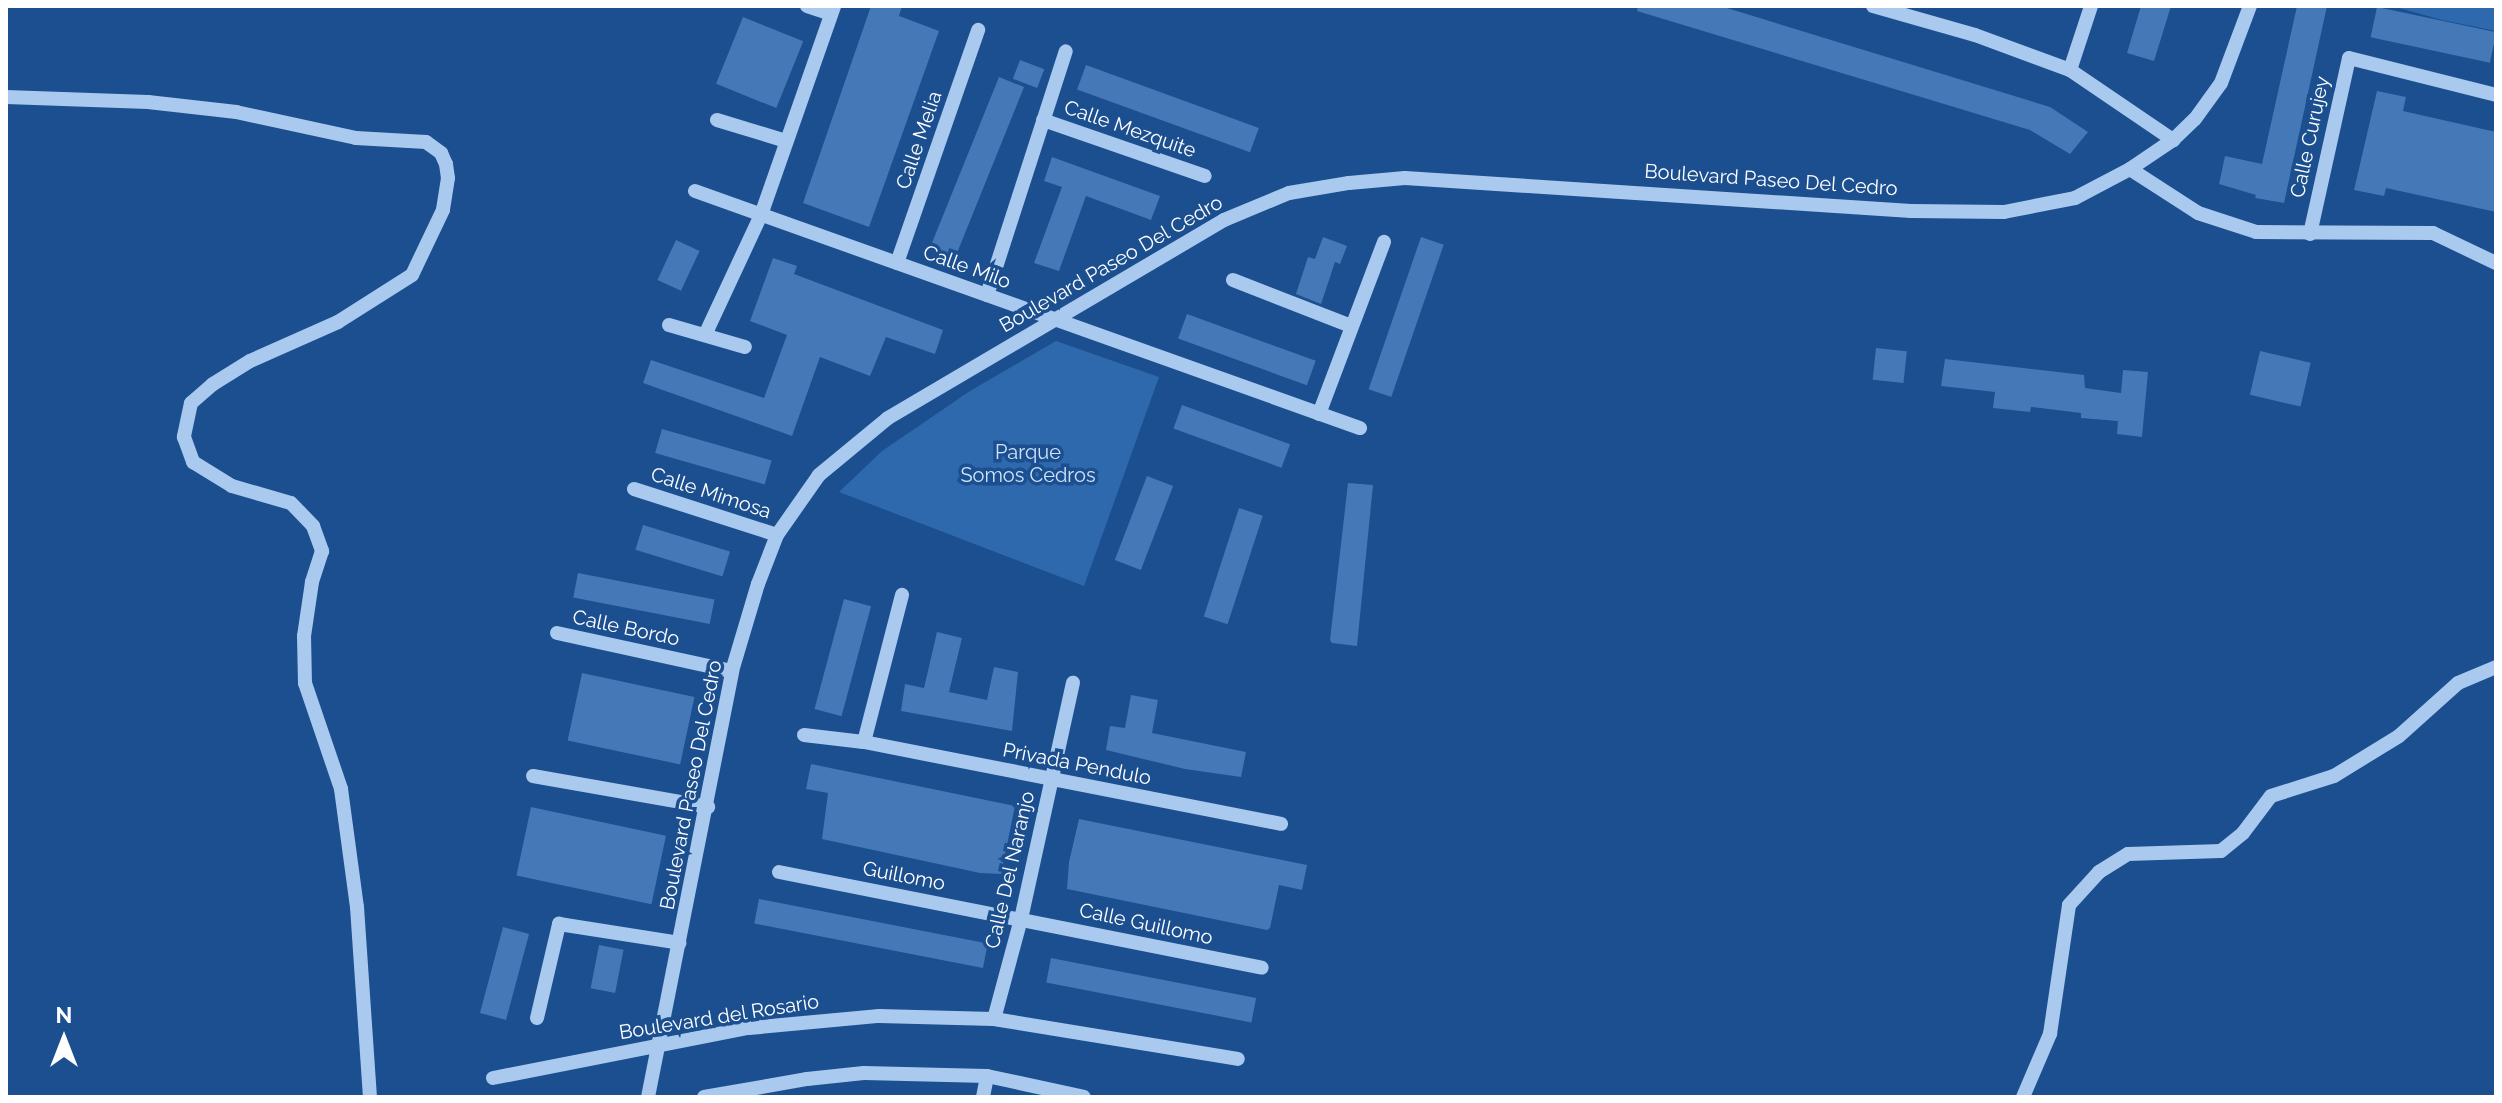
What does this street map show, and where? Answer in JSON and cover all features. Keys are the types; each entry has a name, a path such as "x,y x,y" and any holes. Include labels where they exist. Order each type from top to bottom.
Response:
{"street":[{"path":"705,335 761,215 832,10 807,6"},
{"path":"1873,6 1930,13 2070,70 2173,140"},
{"path":"2070,70 2091,6"},
{"name":"Boulevard Paseo Del Cedro","path":"648,1097 661,1046 732,671 758,584 777,535 819,475 863,437 960,374 1224,220 1289,193 1405,178 1911,211 2004,212 2075,198 2130,169 2173,140 2195,119 2221,83 2250,6"},
{"name":"Calle Melia","path":"897,263 978,30"},
{"name":"Calle Mezquite","path":"987,295 1066,51"},
{"name":"Calle Curujey","path":"2310,234 2349,58 2496,95"},
{"path":"6,97 148,102 236,112 356,138 426,142 441,153 446,164 448,178 443,210 412,275 338,322 250,361 213,384 191,403 184,437 193,462 232,486 291,503 313,526 322,551 312,582 304,636 305,683 341,789 357,907 370,1097"},
{"path":"717,120 786,141"},
{"name":"Calle Mezquite","path":"1043,120 1205,176"},
{"path":"2130,169 2198,213 2256,232 2310,234 2394,230 2433,233 2496,263"},
{"name":"Calle Milo","path":"695,191 1360,428"},
{"path":"1319,414 1384,242"},
{"path":"1233,280 1351,326"},
{"path":"669,325 745,347"},
{"name":"Calle Mimosa","path":"634,489 777,535"},
{"path":"864,742 902,595"},
{"name":"Calle Bordo","path":"557,633 732,671"},
{"path":"2023,1097 2050,1034 2069,905 2099,872 2128,854 2221,851 2243,833 2271,796 2344,770 2399,736 2458,683 2496,667"},
{"name":"Calle Del Naranjo","path":"994,1019 1021,919 1073,683"},
{"name":"Privada Pendulo","path":"804,735 864,742 1281,824"},
{"path":"533,776 708,807"},
{"name":"Guillomo","path":"779,872 1021,919"},
{"name":"Calle Guillomo","path":"1021,919 1262,968"},
{"path":"537,1018 559,924 680,943"},
{"name":"Boulevard del Rosario","path":"493,1078 749,1028 879,1016 994,1019 1238,1059"},
{"path":"704,1097 807,1079 864,1073 987,1076 1084,1097"},
{"path":"983,1097 987,1076"}],"green space":[{"path":"2392,6 2496,6 2496,31 2442,20"},
{"name":"Parque Somos Cedros","path":"1056,341 1159,377 1084,586 839,492 882,451 970,391"}],"building":[{"path":"871,6 902,6 899,16 939,31 869,227 803,203"},
{"path":"1638,6 1727,8 2050,107 2088,132 2070,154 2030,130 1637,11"},
{"path":"2141,6 2171,6 2154,61 2127,53"},
{"path":"2297,6 2327,6 2284,203 2255,198 2256,195 2219,184 2225,156 2262,164"},
{"path":"2377,7 2496,32 2490,63 2371,37"},
{"path":"743,17 803,41 776,108 716,84"},
{"path":"1020,60 1044,69 1037,88 1013,79"},
{"path":"1086,65 1259,128 1250,152 1077,89"},
{"path":"999,77 1024,87 955,259 930,249"},
{"path":"2377,91 2406,97 2403,111 2496,132 2496,212 2386,188 2384,196 2354,190"},
{"path":"1052,157 1160,196 1151,220 1086,196 1059,271 1034,263 1062,187 1044,181"},
{"path":"1323,237 1347,246 1340,264 1335,262 1321,304 1296,294 1308,257 1315,259"},
{"path":"1421,237 1444,245 1391,397 1369,389"},
{"path":"676,240 700,251 681,291 657,280"},
{"path":"773,258 797,266 794,274 943,330 935,354 886,337 870,376 820,357 792,436 643,383 651,360 764,398 787,335 750,321"},
{"path":"1187,314 1316,361 1307,385 1178,338"},
{"path":"1876,348 1907,351 1903,383 1873,380"},
{"path":"2260,351 2311,363 2301,407 2250,395"},
{"path":"1945,359 2084,375 2085,388 2121,393 2123,370 2148,372 2142,437 2117,434 2118,421 2081,418 2081,413 2031,407 2030,412 1993,408 1995,392 1941,386"},
{"path":"1182,405 1290,444 1282,468 1173,428"},
{"path":"662,429 772,460 765,484 655,453"},
{"path":"1147,476 1173,486 1141,570 1115,560"},
{"path":"1348,483 1373,485 1357,646 1332,643 1330,640"},
{"path":"1239,508 1263,516 1228,624 1204,616"},
{"path":"643,525 730,552 722,576 635,550"},
{"path":"578,573 714,600 710,624 573,598"},
{"path":"844,599 871,606 842,716 814,709"},
{"path":"937,632 962,638 949,692 987,700 994,667 1018,672 1012,731 901,711 905,684 924,688"},
{"path":"582,673 694,697 680,764 568,740"},
{"path":"1131,695 1158,700 1152,733 1246,752 1241,777 1185,769 1106,750 1110,726 1125,728"},
{"path":"811,764 1015,806 1001,874 980,873 822,839 828,793 806,789"},
{"path":"531,807 666,836 651,904 516,875"},
{"path":"1079,819 1307,865 1302,890 1279,885 1267,930 1067,889 1069,862"},
{"path":"759,899 988,943 983,968 754,924"},
{"path":"503,927 529,934 506,1020 480,1013"},
{"path":"599,945 624,950 615,993 591,988"},
{"path":"1051,958 1256,998 1251,1022 1046,983"}]}
